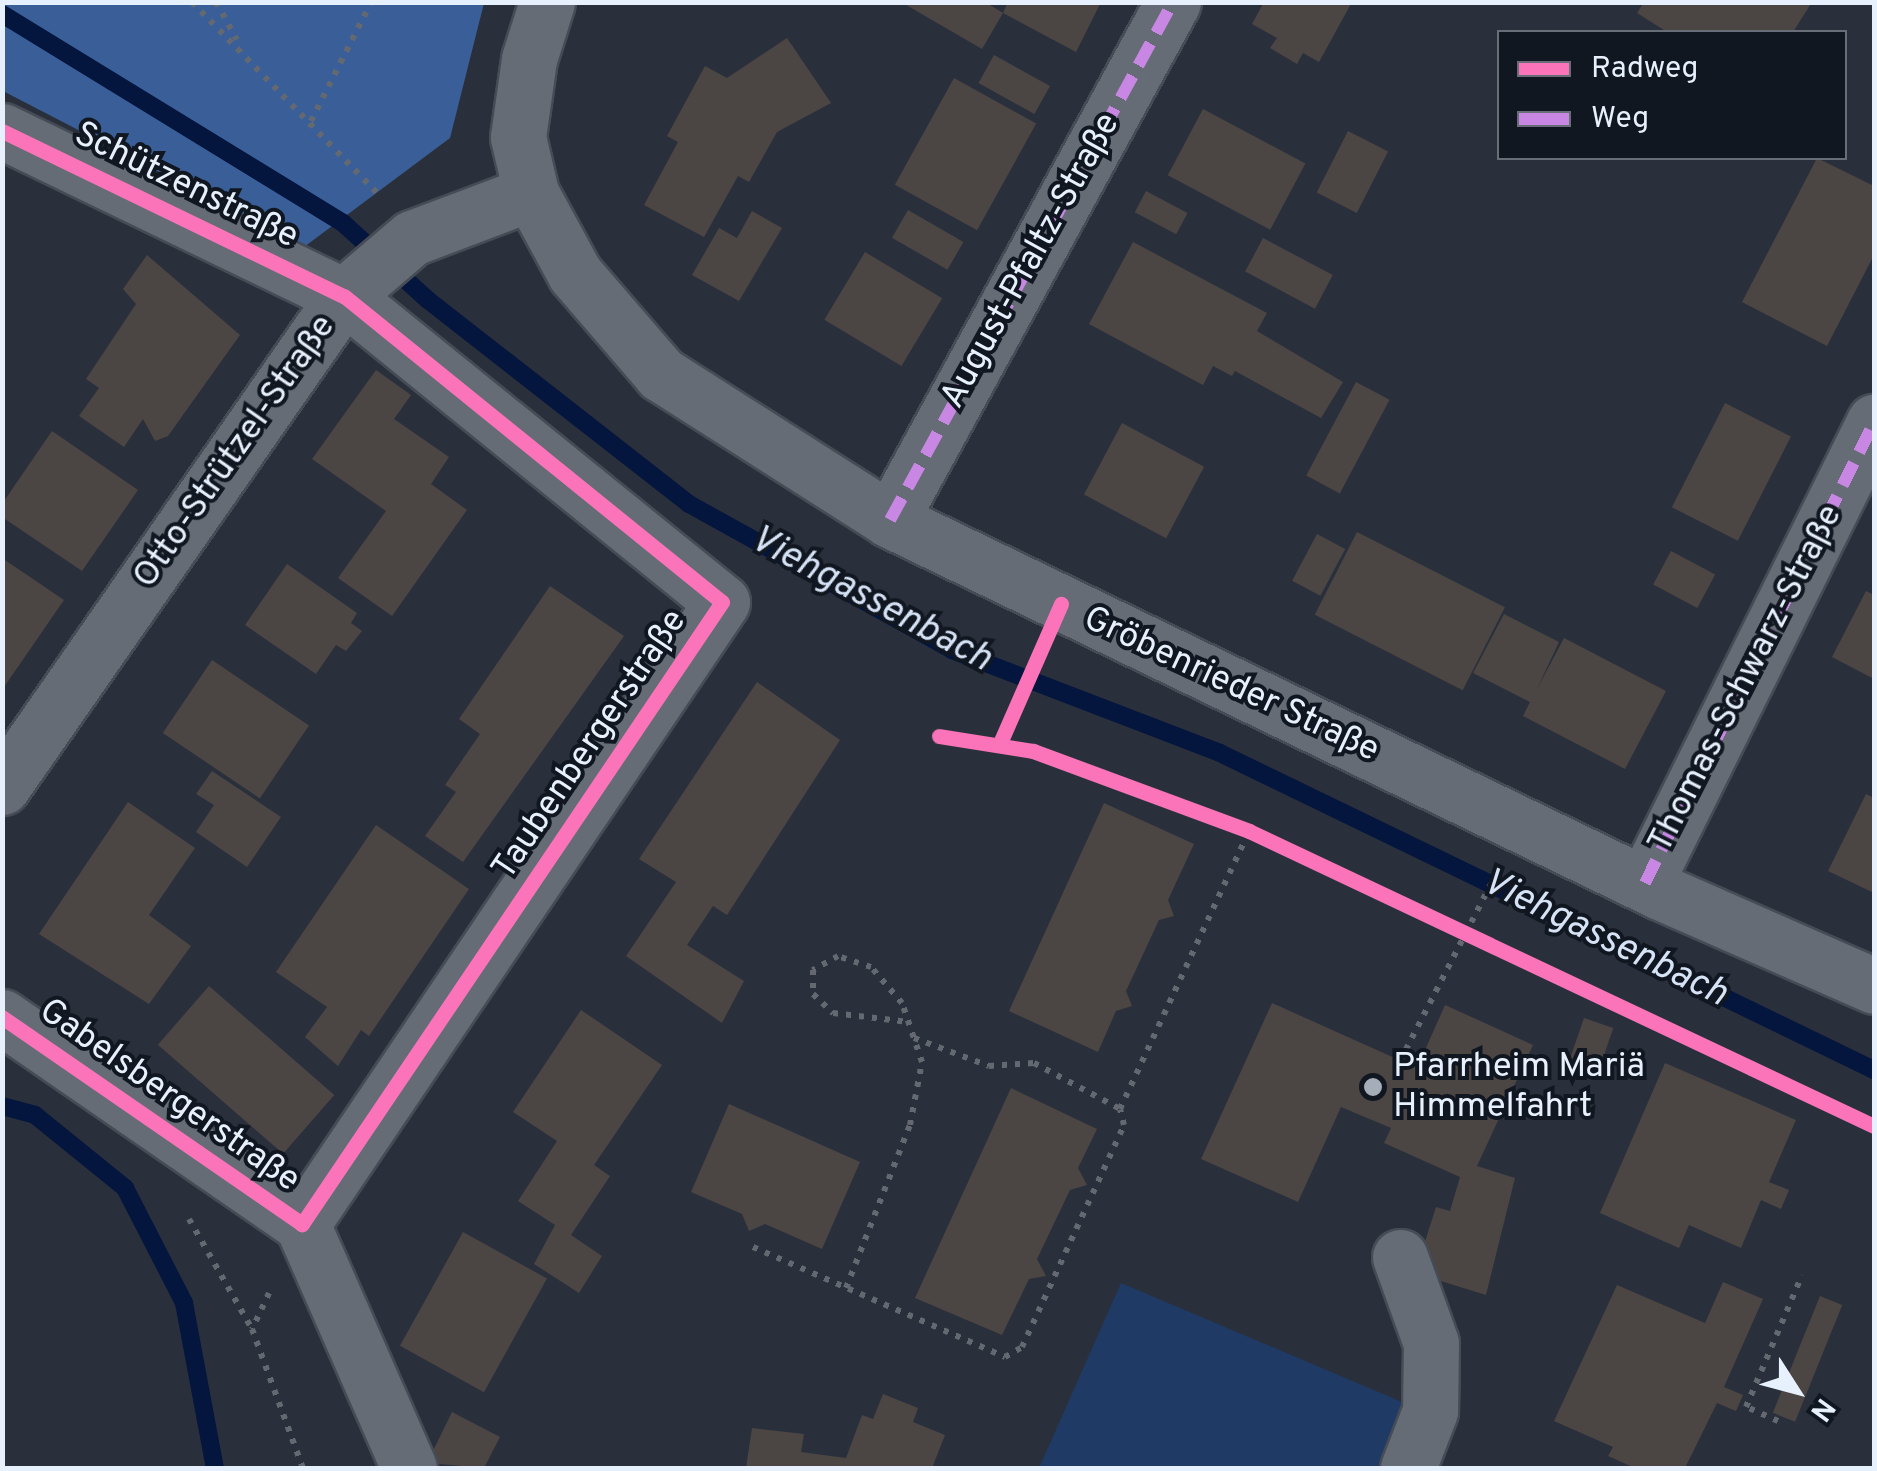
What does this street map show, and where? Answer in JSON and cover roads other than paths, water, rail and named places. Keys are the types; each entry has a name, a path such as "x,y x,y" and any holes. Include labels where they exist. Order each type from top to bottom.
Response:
{"street":[{"name":"Gröbenrieder Straße","path":"547,2 529,59 518,136 532,193 575,274 661,374 890,520 1645,883 1874,986"},
{"name":"August-Pfaltz-Straße","path":"890,520 1173,2"},
{"name":"Schützenstraße","path":"2,131 353,285"},
{"name":"Otto-Strützel-Straße","path":"2,787 353,285 415,237 532,193"},
{"name":"Taubenbergerstraße","path":"302,1224 722,602 353,285"},
{"name":"Thomas-Schwarz-Straße","path":"1645,883 1874,422"},
{"name":"Gabelsbergerstraße","path":"2,1017 302,1224 408,1468"},
{"path":"1400,1257 1431,1343 1430,1411 1408,1468"}],"waterway":[{"name":"Viehgassenbach","path":"2,14 343,223 428,300 689,504 952,650 1220,753 1874,1070"},
{"path":"2,1106 35,1115 125,1188 184,1303 215,1468"}],"place":[{"name":"Pfarrheim Mariä Himmelfahrt","path":"1373,1087"}]}
